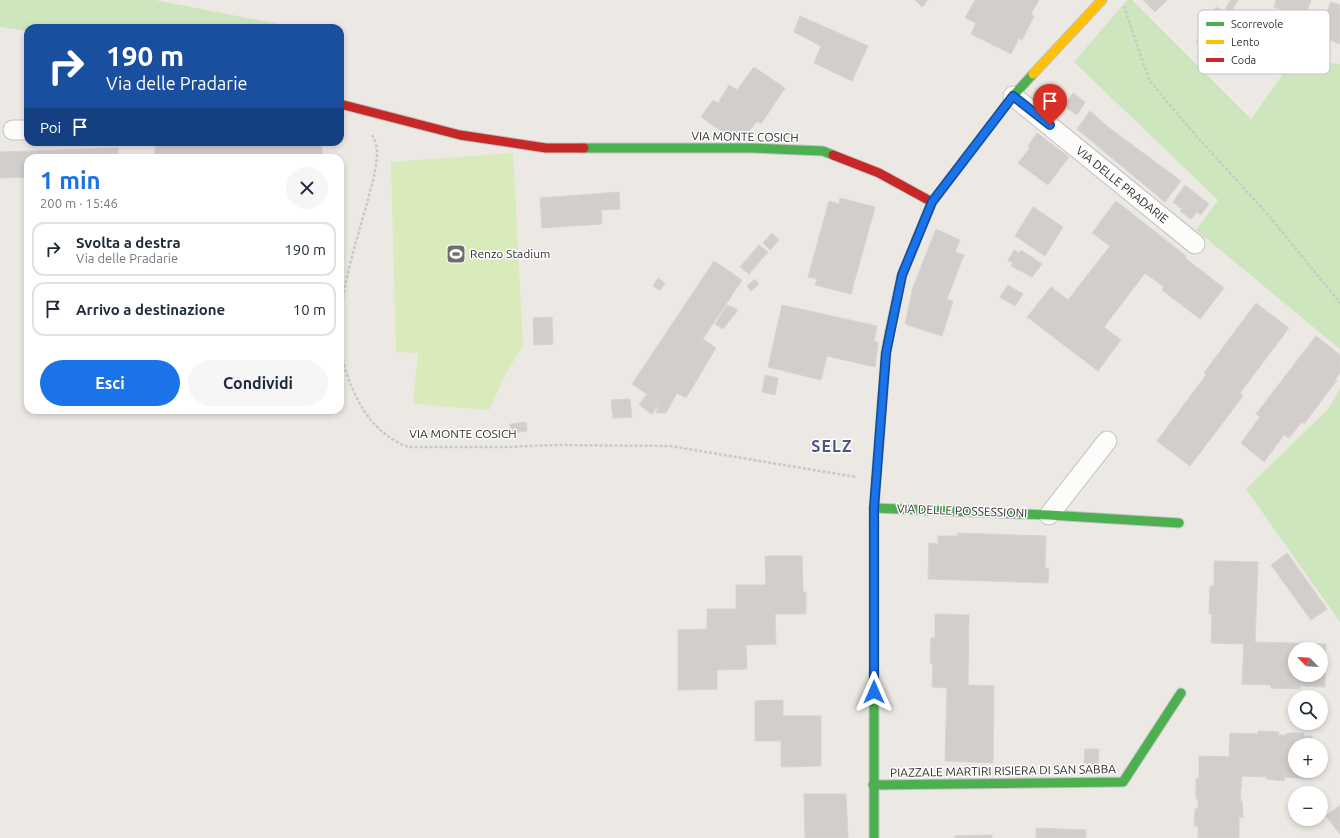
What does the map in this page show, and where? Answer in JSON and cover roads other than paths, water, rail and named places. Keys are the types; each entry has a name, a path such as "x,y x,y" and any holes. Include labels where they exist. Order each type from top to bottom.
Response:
{"street":[{"path":"874,838 874,508 886,353 902,275 932,202 1013,96 1102,0"},
{"name":"VIA DELLE PRADARIE","path":"1013,96 1194,244"},
{"name":"VIA MONTE COSICH","path":"344,105 460,135 546,148 752,148 823,151 879,173 932,202"},
{"path":"1049,515 1107,441"},
{"name":"VIA DELLE POSSESSIONI","path":"874,508 1049,515 1179,523"},
{"name":"PIAZZALE MARTIRI RISIERA DI SAN SABBA","path":"873,785 1123,782 1181,693"}],"place":[{"name":"Renzo Stadium","path":"456,254"}],"district":[{"name":"SELZ","path":"832,446"}]}
